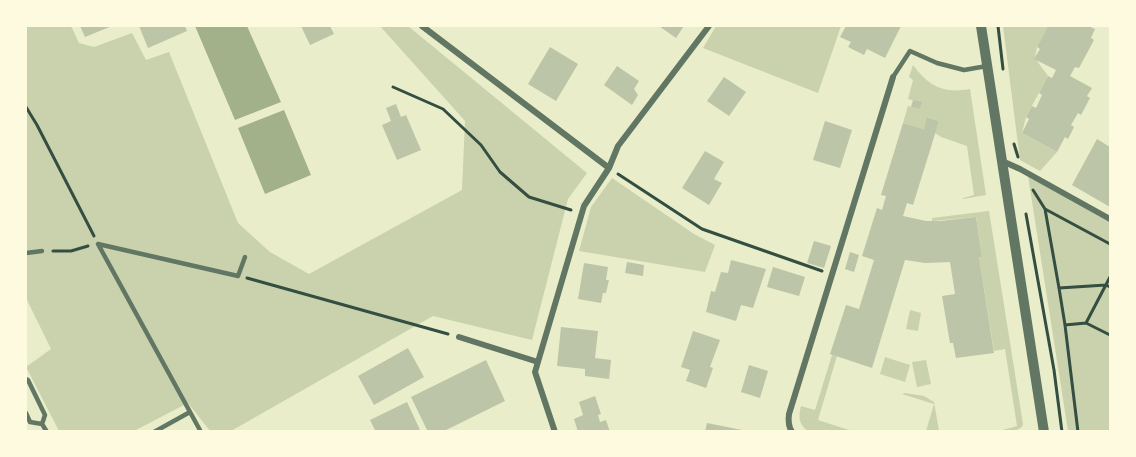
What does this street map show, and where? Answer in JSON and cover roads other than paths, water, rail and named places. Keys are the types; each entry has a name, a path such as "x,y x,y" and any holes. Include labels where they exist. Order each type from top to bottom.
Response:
{"street":[{"path":"422,26 609,168"},
{"path":"555,432 535,372 581,213 609,168 618,146 710,26"},
{"path":"981,26 1044,432"},
{"path":"792,432 788,422 789,414 893,77"},
{"path":"1002,160 1110,219"},
{"path":"459,337 538,362"}],"lane":[{"path":"893,77 910,51 937,63 964,70 987,66"},
{"path":"201,432 98,244 238,276 245,257"},
{"path":"26,253 42,251"},
{"path":"26,379 45,415 42,424"},
{"path":"153,432 190,412"},
{"path":"26,413 30,422 42,424 47,432"}]}
